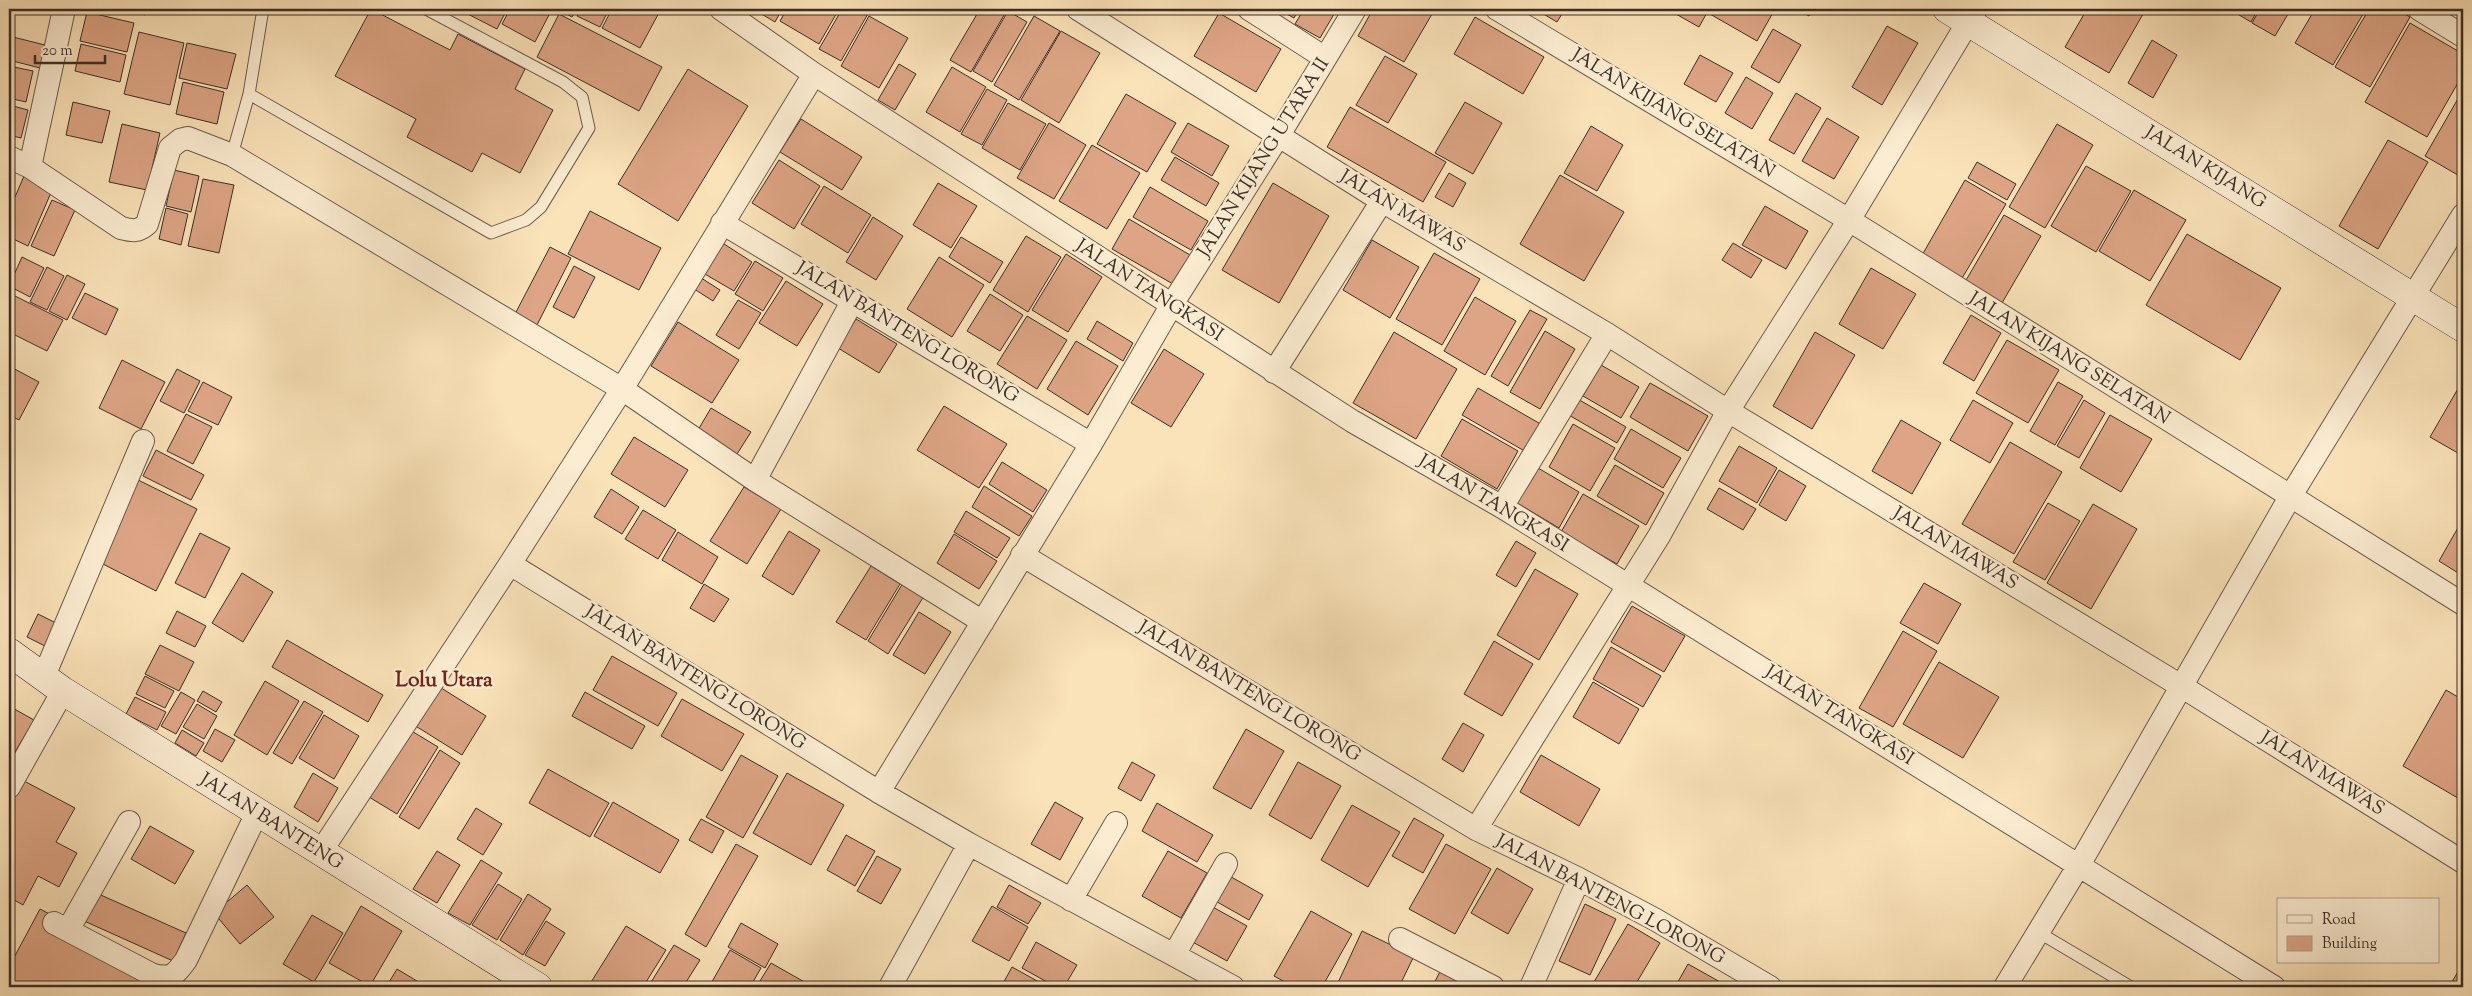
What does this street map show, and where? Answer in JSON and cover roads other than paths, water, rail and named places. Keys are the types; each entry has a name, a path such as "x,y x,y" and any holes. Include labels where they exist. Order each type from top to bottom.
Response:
{"street":[{"path":"30,168 64,9"},
{"name":"JALAN TANGKASI","path":"721,9 814,74 1274,372 1352,421 1502,507 2274,987"},
{"name":"JALAN MAWAS","path":"1078,9 1382,202 1607,334 1728,411 2181,686 2463,862"},
{"path":"1250,9 1325,58"},
{"name":"JALAN KIJANG UTARA II","path":"1171,306 1279,135 1355,9"},
{"name":"JALAN KIJANG SELATAN","path":"1497,9 1849,220 2290,498 2463,604"},
{"path":"2419,9 2463,36"},
{"path":"1627,585 1659,536 1728,411 1849,220 1964,13"},
{"name":"JALAN KIJANG","path":"1964,13 2463,328"},
{"path":"320,853 510,564 622,389 814,74"},
{"path":"9,157 30,168 121,228 140,231 147,224 170,148 180,140 188,138 232,156 622,389 756,480 983,622"},
{"path":"1274,372 1382,202"},
{"path":"2005,987 2079,865 2290,498 2463,215"},
{"name":"JALAN BANTENG LORONG","path":"722,223 1091,444"},
{"path":"756,480 853,300"},
{"path":"879,792 983,622 1022,554 1091,444 1171,306"},
{"path":"1502,507 1607,334"},
{"path":"9,787 53,683 144,442"},
{"name":"JALAN BANTENG LORONG","path":"1022,554 1476,829 1578,879 1664,925 1770,987"},
{"name":"JALAN BANTENG LORONG","path":"510,564 879,792 969,844 1233,987"},
{"name":"JALAN BANTENG LORONG","path":"1476,829 1627,585"},
{"name":"JALAN BANTENG","path":"9,652 53,683 320,853 538,987"},
{"path":"129,822 61,926 153,975 166,978 177,973 186,960 257,813"},
{"path":"1071,900 1116,823"},
{"path":"890,987 969,844"},
{"path":"1174,956 1226,864"},
{"path":"1531,987 1578,879"},
{"path":"1400,939 1493,987"}],"lane":[{"path":"232,156 249,94 263,9"},
{"path":"249,94 490,233 526,220 541,207 589,128 582,97 563,82 426,9"},
{"path":"2038,932 2131,987"}],"district":[{"name":"Lolu Utara","path":"444,681"}]}
